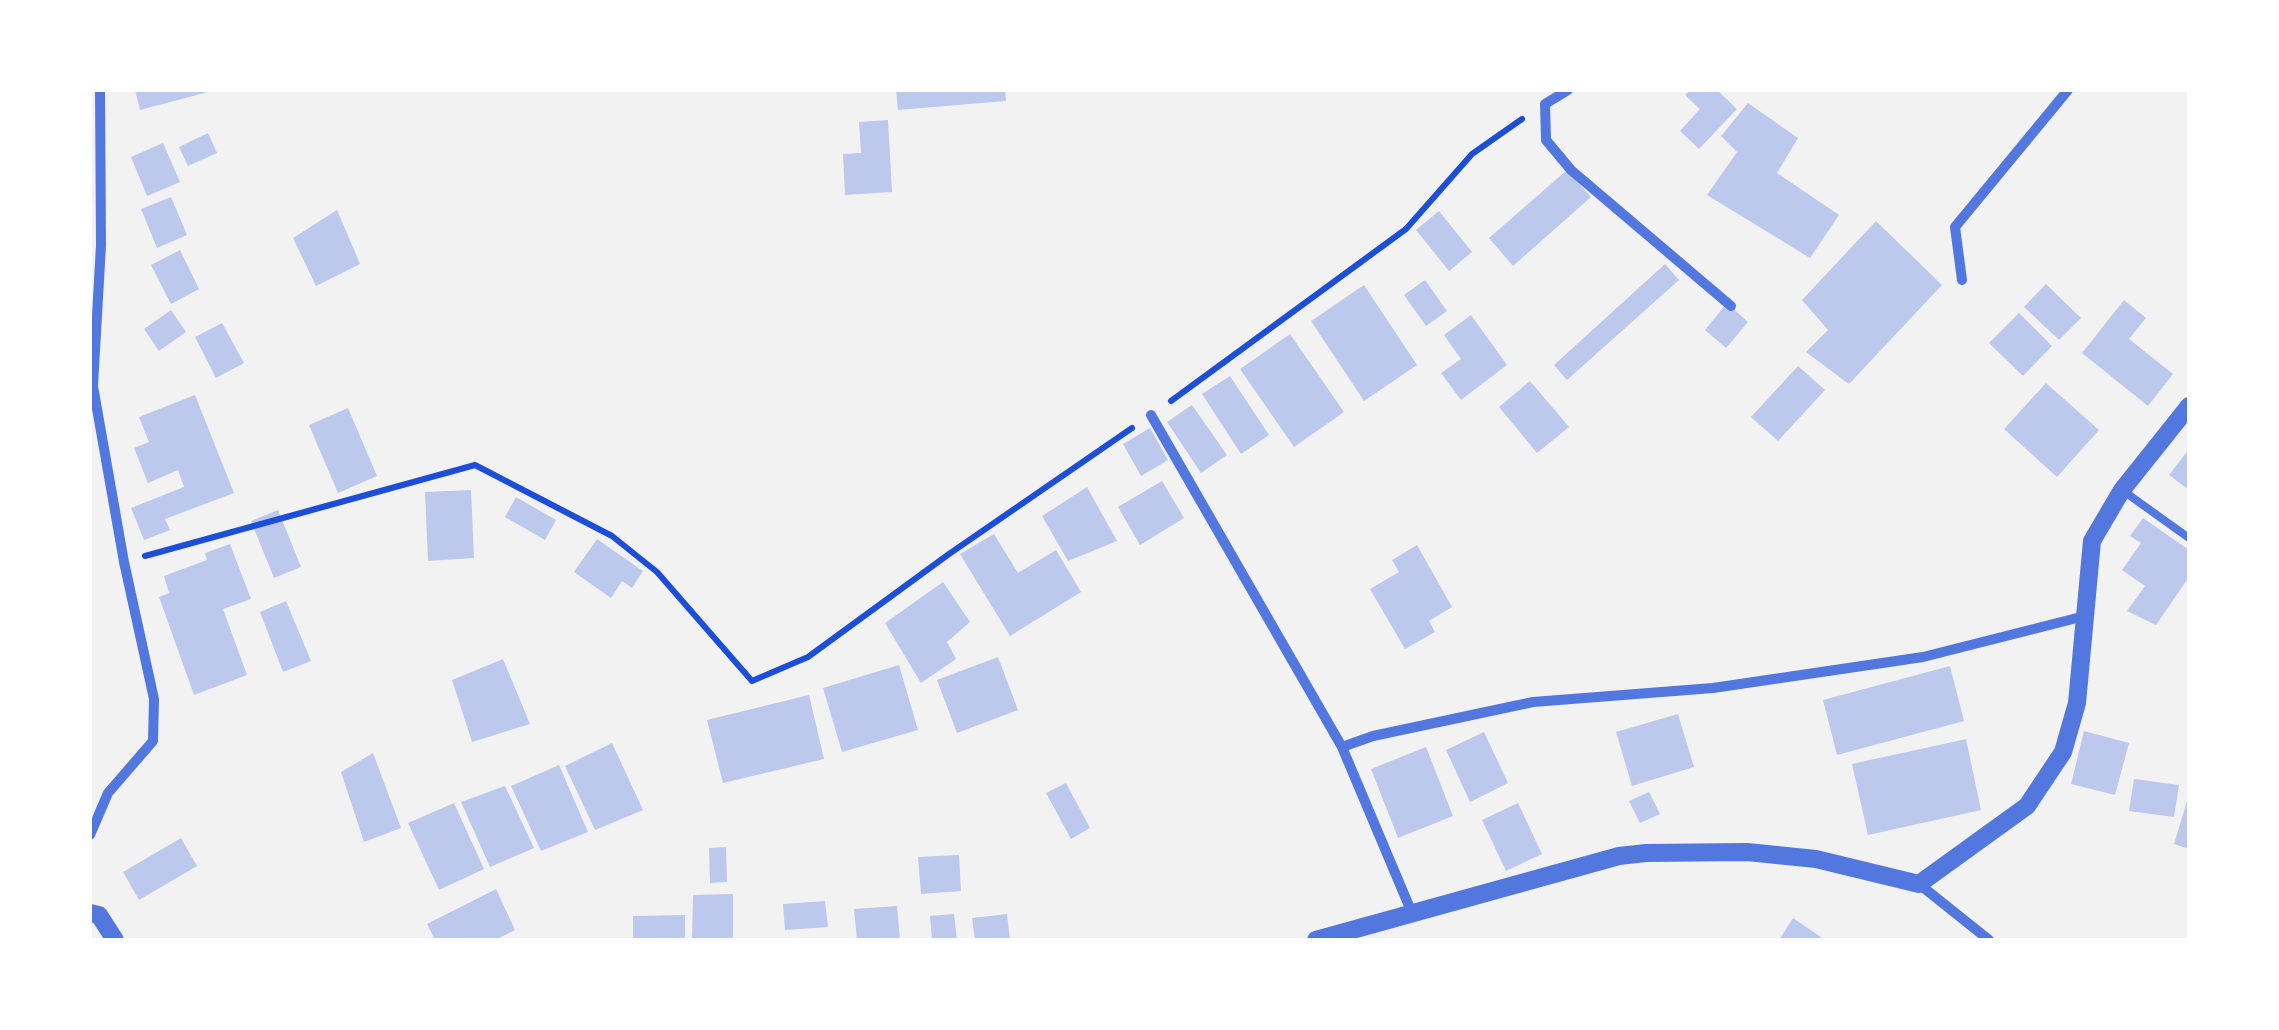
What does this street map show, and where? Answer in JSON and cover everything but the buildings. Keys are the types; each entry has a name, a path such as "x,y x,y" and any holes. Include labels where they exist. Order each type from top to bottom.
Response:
{"street":[{"path":"90,835 108,793 152,742 154,699 124,562 93,386 101,245 100,90"},
{"path":"1568,90 1545,104 1546,140 1571,170 1731,306"},
{"path":"1962,280 1955,227 2068,90"},
{"path":"1919,884 2028,806 2063,752 2077,702 2092,541 2122,490 2189,406"},
{"path":"1151,415 1342,748 1412,913"},
{"path":"1342,748 1373,736 1532,702 1713,688 1923,656 2086,616"},
{"path":"1316,940 1618,856 1746,852 1816,859 1919,884 1989,940"},
{"path":"90,913 98,915 115,940"}],"lane":[{"path":"2122,490 2189,538"}],"path":[{"path":"124,562 476,465 612,536 657,572 752,682 808,657 948,554 1151,415 1406,229 1472,154 1545,104"}]}
